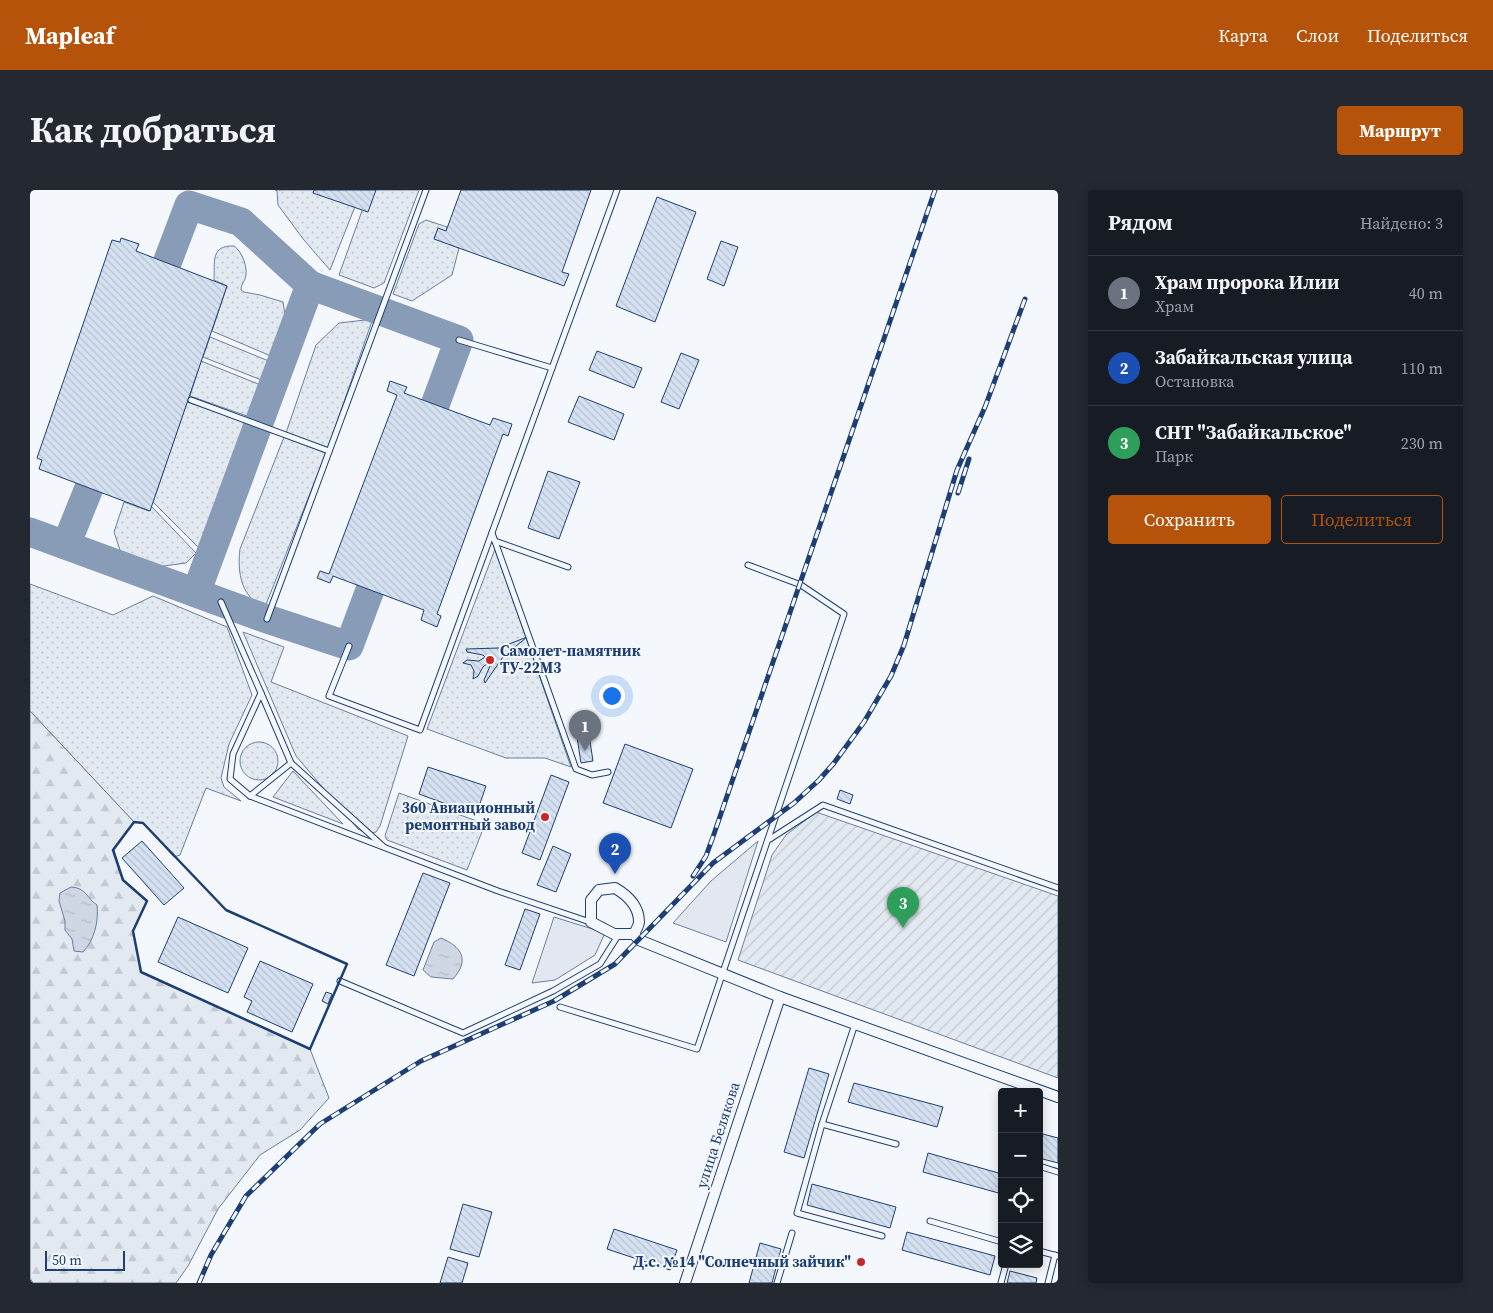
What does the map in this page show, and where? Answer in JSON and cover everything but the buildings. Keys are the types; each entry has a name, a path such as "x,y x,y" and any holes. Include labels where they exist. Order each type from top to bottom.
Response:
{"street":[{"path":"616,888 628,896 635,907 639,922 634,934 614,934 591,922 591,900 599,890 616,888"},
{"path":"634,934 639,940 780,997 1058,1097"},
{"name":"улица Белякова","path":"685,1283 780,997"}],"lane":[{"path":"267,619 426,190"},
{"path":"349,646 329,696 420,730 617,190"},
{"path":"459,340 552,368"},
{"path":"191,400 329,451"},
{"path":"492,532 576,769 592,775 608,772"},
{"path":"496,542 568,567"},
{"path":"560,1007 698,1050 844,614 800,585 748,565"},
{"path":"221,602 291,763 387,849"},
{"path":"261,693 234,754 230,779 250,796 498,892 591,922"},
{"path":"250,796 291,763"},
{"path":"769,839 823,805 1058,888"},
{"path":"340,982 463,1033 553,991 600,964 619,934"},
{"path":"855,1024 822,1124 797,1213 882,1236"},
{"path":"822,1124 896,1144"},
{"path":"1043,1167 1058,1172"},
{"path":"930,1221 998,1241"},
{"path":"777,1283 792,1233"},
{"path":"1043,1252 1056,1256 1048,1283"},
{"path":"1000,1283 1005,1268"}],"green space":[{"path":"275,190 319,190 356,204 330,270 304,240 278,205 277,191"},
{"path":"373,190 419,190 384,283 374,288 339,275 363,208"},
{"path":"426,220 447,227 446,231 438,229 434,238 459,248 452,275 412,301 393,294 419,224"},
{"path":"234,246 240,252 246,270 241,290 283,302 288,333 278,359 212,331 227,286 214,280 215,256 221,248"},
{"path":"372,321 328,448 286,433 316,345 339,323"},
{"path":"210,337 276,364 269,383 203,357"},
{"path":"201,361 268,388 257,415 247,416 190,396"},
{"path":"187,402 244,421 246,428 251,430 208,542 200,549 153,502"},
{"path":"284,437 326,453 265,607 252,599 244,588 239,569 240,549"},
{"path":"124,502 149,511 151,506 196,553 186,563 156,567 121,553 114,532"},
{"path":"495,549 571,767 545,758 506,758 427,729"},
{"path":"30,584 113,615 153,596 227,627 252,695 229,744 221,778 224,787 241,801 206,788 180,855 174,857 143,823 134,822 30,711"},
{"path":"243,632 284,647 271,682 408,736 380,826 376,832 367,834 358,829 296,756"},
{"path":"30,711 134,822 114,850 123,880 147,901 133,931 141,972 310,1049 329,1098 300,1130 260,1155 218,1209 188,1266 176,1283 33,1283 30,1278"},
{"path":"259,742 272,748 278,761 272,774 259,780 246,774 240,761 246,748"},
{"path":"293,771 343,824 273,797"},
{"path":"399,793 485,824 467,870 387,840 385,836"},
{"path":"816,812 1058,896 1058,1078 738,960 772,855 786,835"}],"shaded area":[{"path":"758,841 726,942 673,923 711,881"},
{"path":"554,917 605,933 595,955 555,980 532,983"}],"water":[{"path":"71,887 83,891 97,905 95,930 83,952 74,951 72,939 65,930 65,921 59,901 60,893"},
{"path":"441,938 459,950 461,955 461,966 453,979 431,977 423,970 434,942"}],"taxiway":[{"path":"167,263 189,205 241,222 310,285"},
{"path":"196,593 310,285 459,340 435,405"},
{"path":"66,545 89,488"},
{"path":"30,532 267,619 349,646 370,590"}],"railway":[{"path":"693,876 706,856 714,834 935,190"},
{"path":"199,1283 211,1255 246,1196 320,1124 421,1061 554,1001 615,964 713,863 794,803 834,763 864,722 891,676 904,645 957,470 985,407 1025,299"},
{"path":"958,493 969,459"}],"wall":[{"path":"134,822 143,823 226,910 347,964 310,1049 141,972 133,931 147,901 123,880 113,850 134,822"}],"place":[{"name":"Самолет-памятник ТУ-22М3","path":"490,660"},
{"name":"Храм пророка Илии","path":"585,751"},
{"name":"360 Авиационный ремонтный завод","path":"545,817"},
{"name":"Забайкальская улица","path":"615,874"},
{"name":"СНТ \"Забайкальское\"","path":"903,928"},
{"name":"Д.с. №14 \"Солнечный зайчик\"","path":"861,1262"}]}
